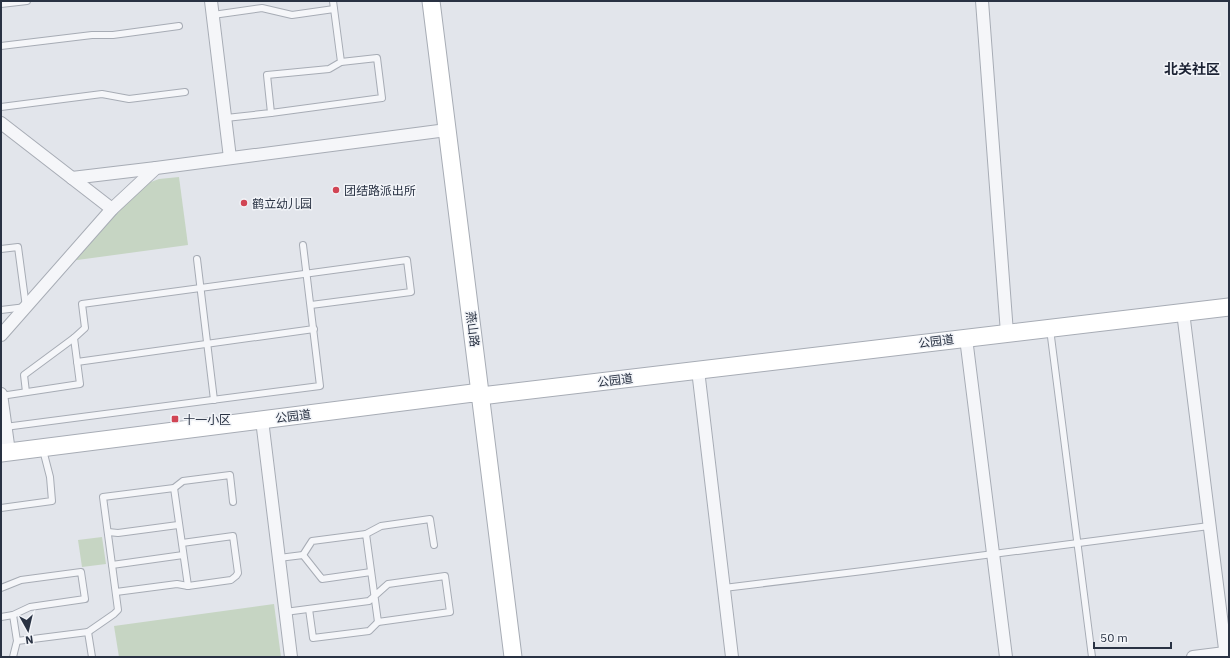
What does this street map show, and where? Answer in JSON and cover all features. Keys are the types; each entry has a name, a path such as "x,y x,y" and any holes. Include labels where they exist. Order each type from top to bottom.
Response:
{"main road":[{"name":"燕山路","path":"422,1 513,657"},
{"name":"燕山路","path":"431,1 477,394 504,657"},
{"name":"公园道","path":"5,453 477,394 698,370 1229,306"}],"street":[{"path":"211,1 230,158"},
{"path":"982,1 1007,333"},
{"path":"2,125 112,209"},
{"path":"72,178 439,131"},
{"path":"1,335 112,209 156,168"},
{"path":"1183,312 1225,655 1193,657"},
{"path":"966,338 1006,657"},
{"path":"698,370 732,657"},
{"path":"1,395 5,427 5,453"},
{"path":"262,420 291,657"}],"lane":[{"path":"1,4 27,1"},
{"path":"332,1 341,62"},
{"path":"213,15 262,8 292,15 334,9"},
{"path":"1,46 92,35 113,35 180,26"},
{"path":"226,118 271,113 382,98 377,58 341,62 329,68 267,75 271,113"},
{"path":"1,107 102,94 129,99 185,92"},
{"path":"5,427 320,386 303,245"},
{"path":"1,250 18,247 26,306 1,310"},
{"path":"197,259 214,400"},
{"path":"26,392 24,375 74,338 85,328 82,304 407,260 411,292 311,306"},
{"path":"1050,328 1092,657"},
{"path":"77,362 314,330"},
{"path":"1,395 80,384 74,338"},
{"path":"1,508 52,502 50,477 42,448"},
{"path":"17,642 88,632 118,610 103,498 174,488 183,481 230,475 233,502"},
{"path":"174,488 178,525 188,586"},
{"path":"303,555 312,541 366,534 381,526 430,519 434,545"},
{"path":"108,532 118,533 178,525"},
{"path":"724,588 1209,526"},
{"path":"366,534 378,622"},
{"path":"116,592 177,584 188,586 231,580 238,573 234,536 182,543"},
{"path":"112,565 183,555"},
{"path":"279,558 303,555"},
{"path":"303,555 322,579 371,572"},
{"path":"1,588 20,580 81,572 84,599 30,607 13,615 1,617"},
{"path":"285,612 369,601 388,584 445,576 450,612 378,622 369,631 313,638 309,609"},
{"path":"12,657 17,642 13,615"},
{"path":"88,632 92,657"}],"green space":[{"path":"179,177 188,245 70,261 143,185 159,179"},
{"path":"102,537 106,564 82,567 78,540"},
{"path":"274,604 281,657 119,657 114,626"}],"place":[{"name":"团结路派出所","path":"336,190"},
{"name":"鹤立幼儿园","path":"244,203"},
{"name":"十一小区","path":"175,419"}],"district":[{"name":"北关社区","path":"1192,69"}]}
